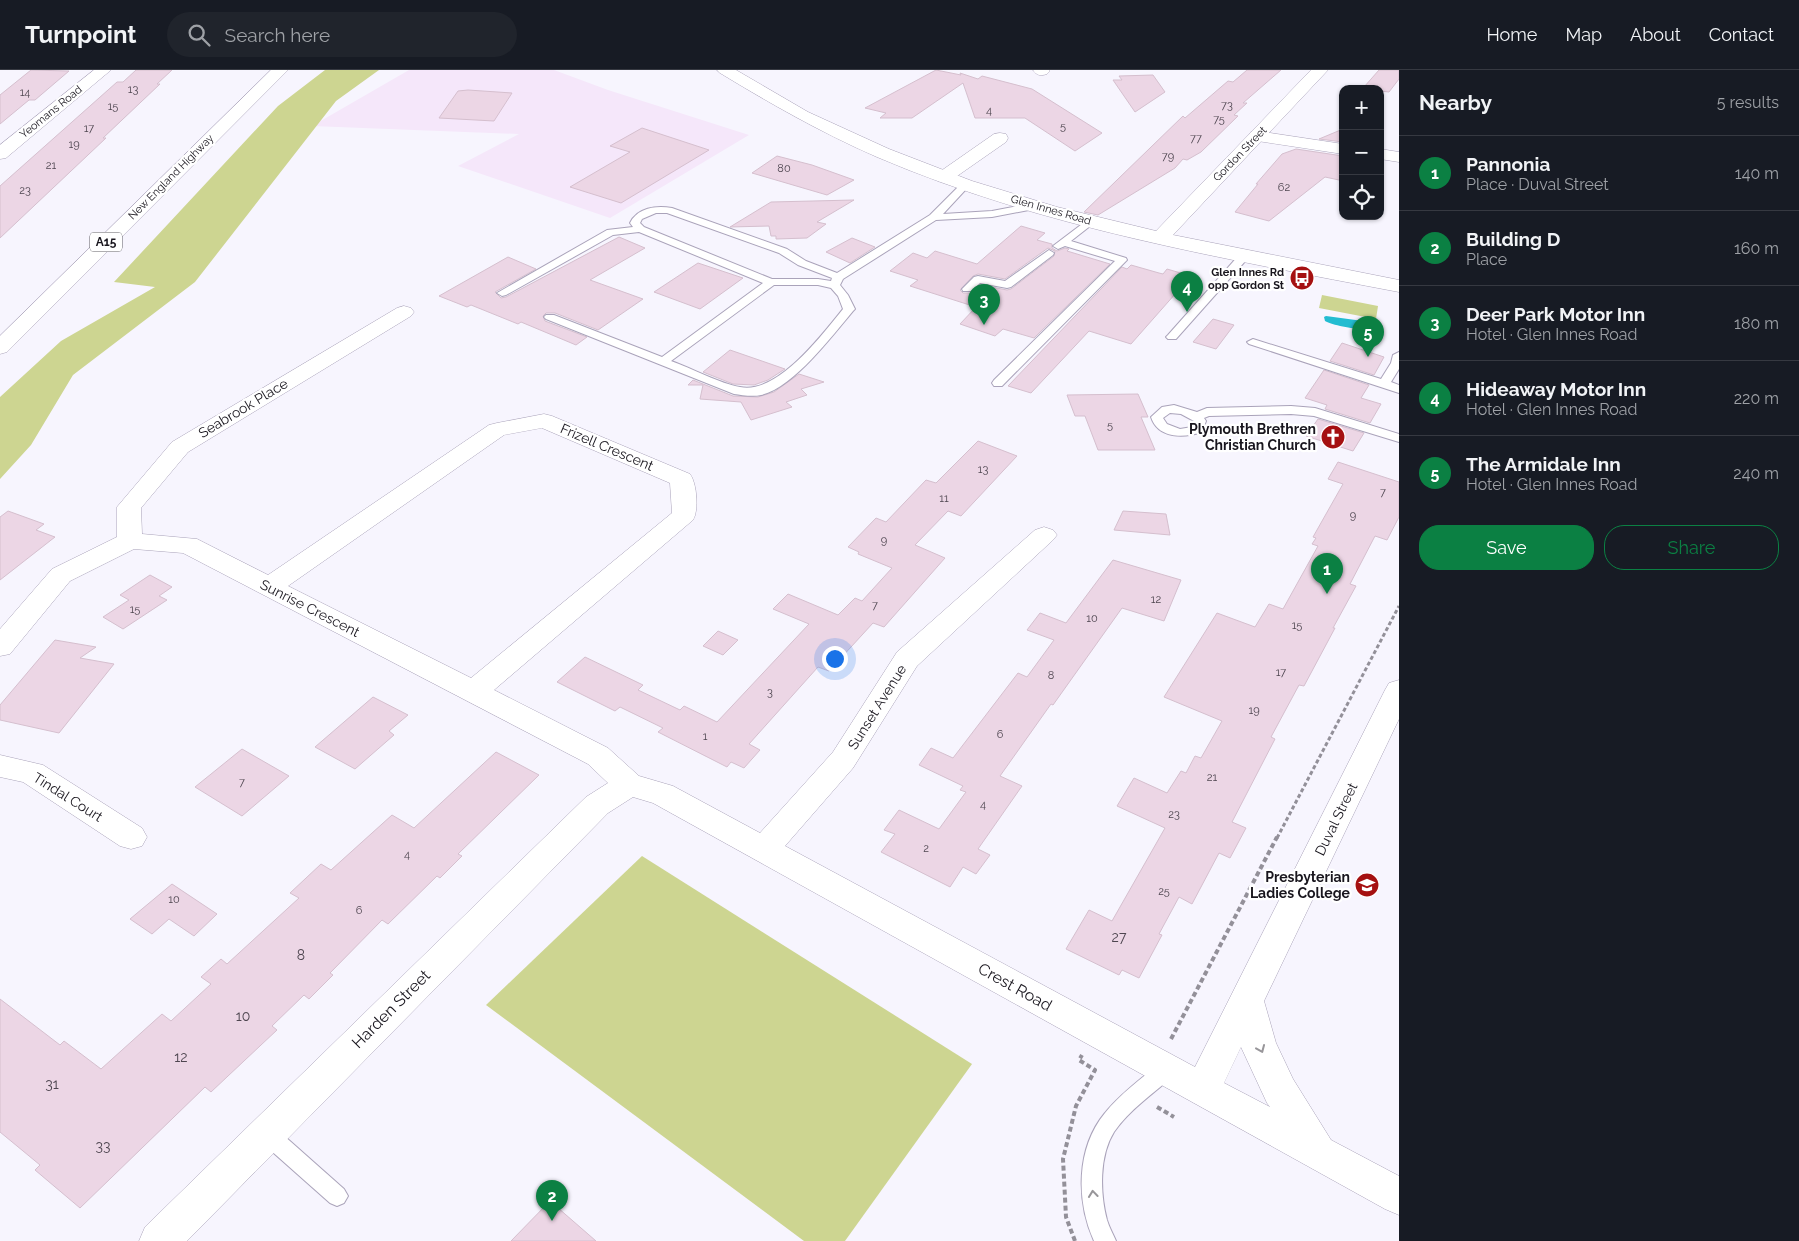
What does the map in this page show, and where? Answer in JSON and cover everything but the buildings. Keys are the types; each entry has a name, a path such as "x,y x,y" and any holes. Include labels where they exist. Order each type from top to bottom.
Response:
{"main road":[{"name":"Yeomans Road","path":"0,154 103,70"},
{"name":"New England Highway","path":"0,348 280,70"},
{"name":"New England Highway","path":"259,92 292,70"},
{"name":"Glen Innes Road","path":"725,70 761,94 813,122 885,156 1034,206 1159,239 1399,286"},
{"name":"Gordon Street","path":"1159,239 1320,70"},
{"path":"1257,136 1339,148"},
{"path":"944,177 1000,138"},
{"path":"1384,155 1399,157"},
{"name":"Seabrook Place","path":"130,541 129,506 180,447 404,312"},
{"name":"Frizell Crescent","path":"270,587 497,430 544,421 682,480 684,514 473,692"},
{"name":"Sunset Avenue","path":"764,848 843,760 907,659 1044,535"},
{"path":"0,648 61,575 130,541"},
{"name":"Sunrise Crescent","path":"130,541 188,545 598,756 629,785"},
{"name":"Duval Street","path":"1202,1090 1399,690"},
{"name":"Tindal Court","path":"0,766 32,773 131,837"},
{"name":"Crest Road","path":"629,785 662,794 1168,1056 1202,1090 1399,1196"},
{"name":"Harden Street","path":"159,1241 597,805 629,785"},
{"path":"1247,1002 1258,1044 1280,1091 1318,1152"}],"lane":[{"path":"502,293 611,232 640,229 771,282 836,281 934,217 966,184"},
{"path":"934,217 992,214 1034,206"},
{"path":"550,317 738,391 759,392 784,379 824,339 849,309 836,281 783,252 668,210 645,212 638,217 635,223 640,229"},
{"path":"967,289 978,279 1007,285 1090,221"},
{"path":"998,383 1122,260 1057,247"},
{"path":"1172,337 1244,256"},
{"path":"662,362 771,282"},
{"path":"1253,342 1399,389"},
{"path":"1384,384 1397,363 1399,355"},
{"path":"1197,417 1207,412 1306,411 1326,414 1399,438"},
{"path":"1105,1241 1096,1220 1092,1177 1098,1145 1108,1125 1168,1056"},
{"path":"266,1133 337,1196"}],"path":[{"path":"1168,1056 1399,606"}],"shaded area":[{"path":"409,70 554,70 608,90 749,135 610,218 458,166 519,134 312,126"}],"green space":[{"path":"325,70 379,70 336,101 195,282 73,375 31,445 0,479 0,397 61,341 155,287 114,282 278,106"},
{"path":"1322,295 1378,306 1376,319 1319,308"},
{"path":"642,856 972,1064 845,1241 804,1241 486,1005"}],"water":[{"path":"1324,317 1363,321 1366,326 1362,329 1337,325 1325,321"}],"place":[{"name":"Glen Innes Rd opp Gordon St","path":"1302,278"},
{"name":"Hideaway Motor Inn","path":"1187,312"},
{"name":"Deer Park Motor Inn","path":"984,325"},
{"name":"The Armidale Inn","path":"1368,357"},
{"name":"Plymouth Brethren Christian Church","path":"1333,437"},
{"name":"Pannonia","path":"1327,594"},
{"name":"Presbyterian Ladies College","path":"1367,885"},
{"name":"Building D","path":"552,1221"}]}
